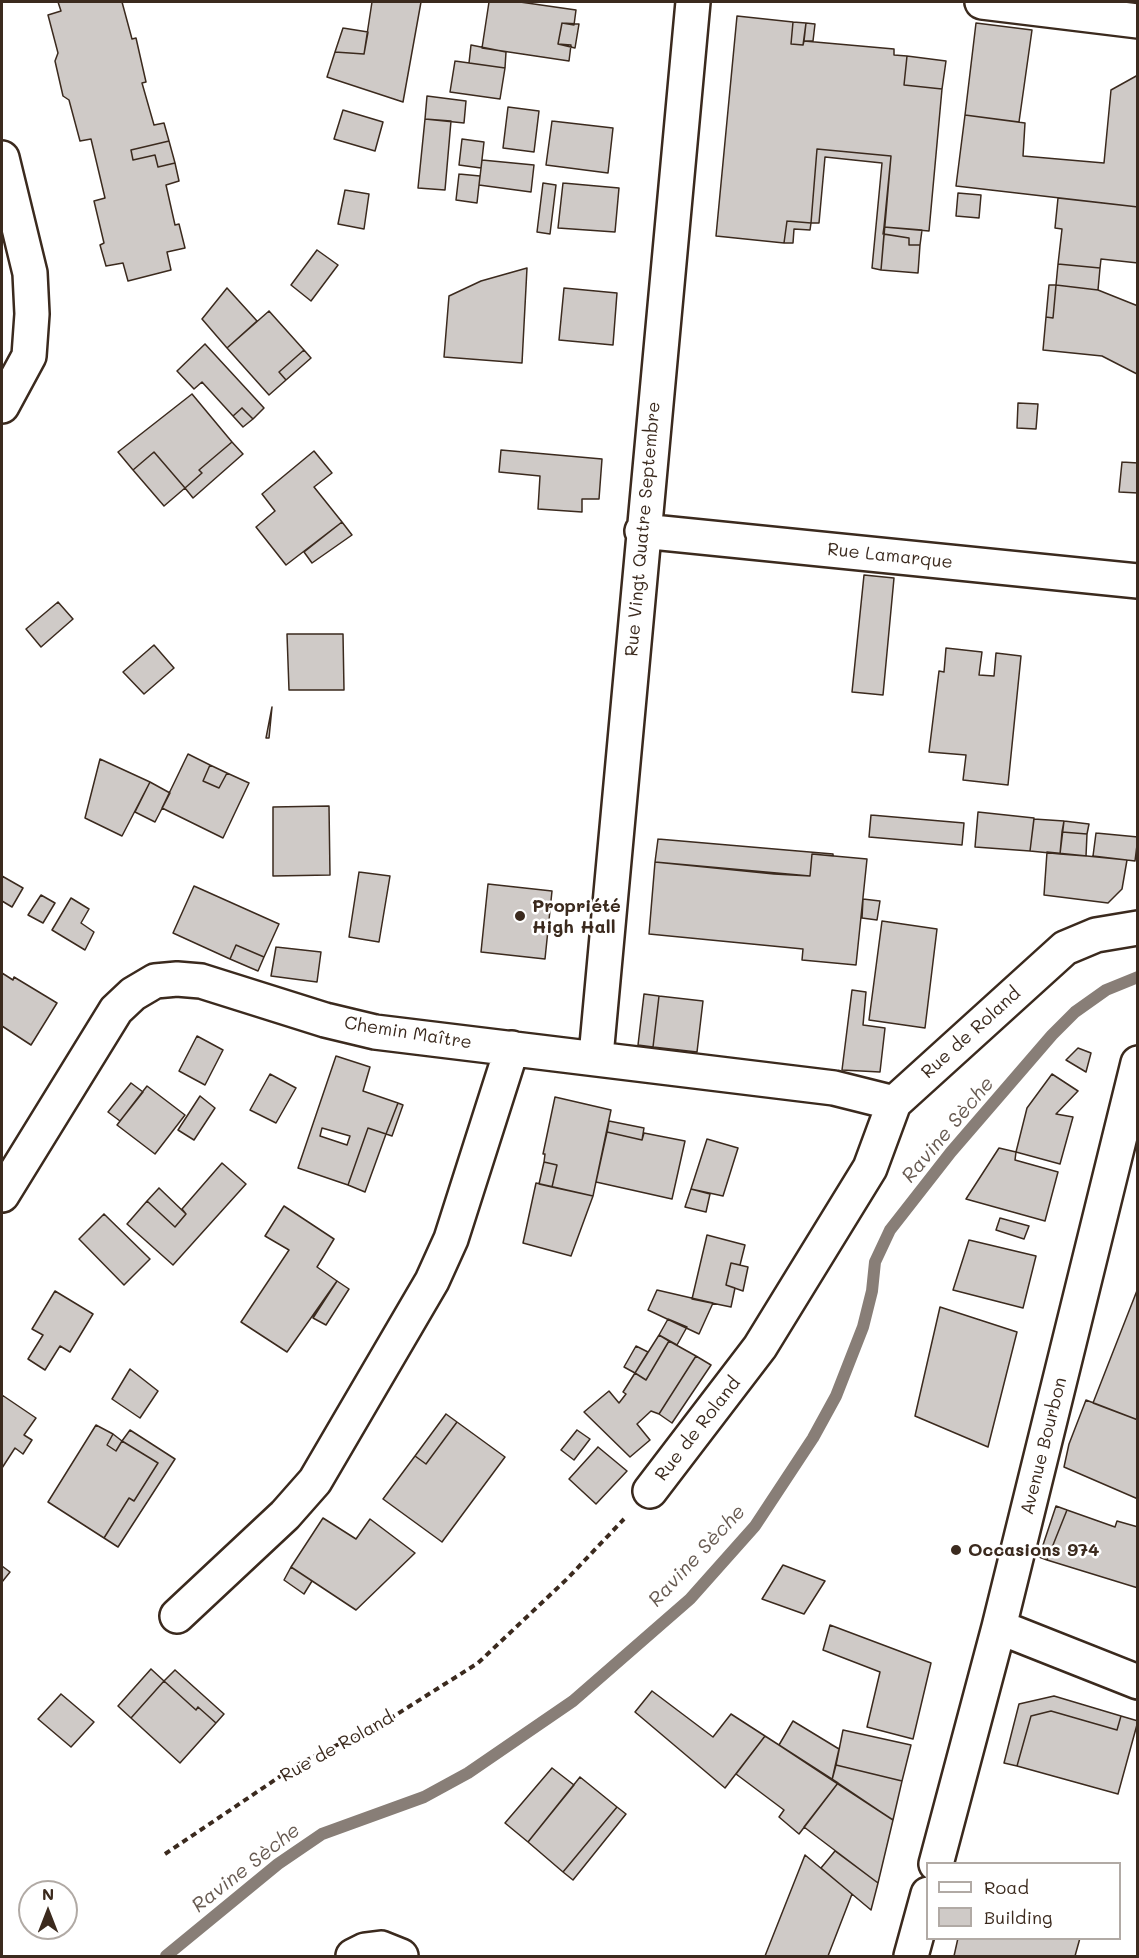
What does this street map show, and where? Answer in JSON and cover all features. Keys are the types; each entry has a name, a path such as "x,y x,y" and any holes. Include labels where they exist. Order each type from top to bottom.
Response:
{"street":[{"name":"Rue Vingt Quatre Septembre","path":"596,1056 642,531 693,2"},
{"path":"982,2 1137,21"},
{"path":"2,158 30,273 32,314 29,356 2,406"},
{"name":"Rue Lamarque","path":"642,531 1137,581"},
{"name":"Rue de Roland","path":"650,1491 760,1347 870,1168 894,1103 1065,948 1096,935 1137,927"},
{"name":"Chemin Maître","path":"2,1195 116,1010 133,994 155,981 177,979 201,981 325,1020 375,1032 596,1056 834,1088 894,1103"},
{"path":"177,1616 285,1515 315,1481 432,1281 451,1239 512,1048"},
{"name":"Avenue Bourbon","path":"936,1862 999,1628 1137,1063"},
{"path":"999,1628 1137,1682"},
{"path":"911,1956 926,1898"},
{"path":"353,1956 365,1950 381,1948 401,1956"}],"path":[{"name":"Rue de Roland","path":"165,1854 297,1765 391,1718 478,1663 567,1579 650,1491"}],"building":[{"path":"58,2 122,2 132,39 136,38 146,82 142,83 154,125 164,123 169,141 131,150 133,160 155,155 158,167 175,163 179,181 166,185 175,225 179,224 185,248 167,252 171,270 128,281 123,263 106,266 100,245 104,243 94,201 105,198 91,139 80,141 69,100 63,96 55,61 58,53 48,15 61,11"},
{"path":"372,2 421,2 403,102 327,77 335,52 364,54"},
{"path":"489,2 520,2 576,10 574,25 562,23 558,44 571,45 569,61 482,48"},
{"path":"737,16 793,22 791,44 803,45 804,41 894,49 894,55 907,56 904,85 942,89 929,231 884,227 891,156 817,149 811,223 787,221 784,243 716,236"},
{"path":"793,22 806,23 803,45 791,44"},
{"path":"562,23 579,24 575,48 558,44"},
{"path":"806,23 815,24 813,41 804,41"},
{"path":"976,23 1032,30 1019,122 965,115"},
{"path":"343,28 368,32 364,54 335,52"},
{"path":"471,45 506,52 505,68 469,63"},
{"path":"907,56 946,61 942,89 904,85"},
{"path":"455,61 505,68 500,99 450,92"},
{"path":"1138,75 1138,207 956,186 965,115 1025,123 1023,156 1104,163 1111,90"},
{"path":"427,96 466,101 464,123 425,119"},
{"path":"508,107 539,111 534,152 503,148"},
{"path":"343,110 383,122 375,151 334,139"},
{"path":"425,119 451,121 445,190 418,188"},
{"path":"552,121 613,128 608,173 546,165"},
{"path":"462,139 484,142 481,168 459,165"},
{"path":"169,141 175,163 158,167 155,155 133,160 131,150"},
{"path":"817,149 891,156 881,270 872,268 882,163 825,157 819,223 811,223"},
{"path":"482,160 534,165 531,192 479,185"},
{"path":"459,174 480,176 477,203 456,200"},
{"path":"543,183 556,185 550,234 537,232"},
{"path":"563,183 619,188 615,232 558,228"},
{"path":"345,190 369,194 364,229 338,224"},
{"path":"958,193 981,195 979,218 956,216"},
{"path":"1058,198 1138,207 1138,263 1101,259 1100,268 1058,264 1062,229 1055,228"},
{"path":"787,221 811,223 810,230 794,229 793,243 784,243"},
{"path":"884,227 922,230 920,245 909,245 909,238 883,234"},
{"path":"884,234 909,238 909,245 920,245 918,273 881,270"},
{"path":"317,250 338,265 311,301 291,285"},
{"path":"1058,264 1100,268 1098,290 1056,285"},
{"path":"527,268 522,363 444,357 449,296 481,281"},
{"path":"1049,285 1056,285 1053,318 1046,317"},
{"path":"1056,285 1098,290 1138,306 1137,374 1102,356 1043,350 1046,317 1053,318"},
{"path":"227,288 257,321 227,348 202,319"},
{"path":"564,288 617,293 613,345 559,340"},
{"path":"269,311 304,350 279,372 286,380 269,395 227,348"},
{"path":"205,344 264,408 253,419 242,408 233,416 202,382 194,389 177,371"},
{"path":"304,350 311,358 286,380 279,372"},
{"path":"192,394 232,442 199,470 202,473 185,488 154,452 133,470 118,452"},
{"path":"1018,403 1038,404 1036,429 1017,428"},
{"path":"242,408 253,419 243,427 233,416"},
{"path":"232,442 243,454 193,498 185,488 202,473 199,470"},
{"path":"501,450 602,459 599,499 582,499 582,512 538,509 540,476 499,472"},
{"path":"314,451 332,473 314,487 342,522 286,565 256,527 275,511 262,494"},
{"path":"154,452 185,488 164,506 133,470"},
{"path":"1122,462 1138,463 1138,493 1119,492"},
{"path":"342,522 352,535 312,563 304,552"},
{"path":"864,575 894,578 883,695 852,692"},
{"path":"58,602 73,619 41,647 26,629"},
{"path":"287,634 343,634 344,690 289,690"},
{"path":"154,645 174,668 144,694 123,672"},
{"path":"946,648 982,652 979,675 994,676 996,653 1021,656 1008,785 963,780 966,755 929,752 939,671 944,672"},
{"path":"272,707 269,738 266,738"},
{"path":"188,754 210,765 203,781 219,788 227,773 249,783 223,838 162,808"},
{"path":"100,759 150,782 122,836 85,818"},
{"path":"210,765 227,773 219,788 203,781"},
{"path":"150,782 170,793 155,822 135,812"},
{"path":"329,806 330,875 273,876 273,807"},
{"path":"978,812 1034,818 1030,851 975,847"},
{"path":"871,815 964,823 962,845 869,837"},
{"path":"1034,819 1064,821 1060,854 1030,851"},
{"path":"1064,821 1089,824 1087,834 1062,832"},
{"path":"1062,832 1087,834 1086,856 1060,854"},
{"path":"1096,833 1138,837 1135,861 1093,856"},
{"path":"658,839 833,854 833,856 812,854 810,876 774,874 655,862"},
{"path":"1047,852 1127,860 1122,889 1108,903 1044,895"},
{"path":"812,854 867,859 856,965 802,960 803,949 649,934 655,862 810,876"},
{"path":"359,872 390,876 379,942 349,937"},
{"path":"2,876 23,888 12,907 2,901"},
{"path":"488,884 552,891 545,959 481,952"},
{"path":"194,886 279,924 264,957 236,945 230,959 173,933"},
{"path":"41,895 55,903 43,923 28,915"},
{"path":"71,898 89,909 81,923 94,932 85,950 52,930"},
{"path":"863,899 880,901 877,920 862,918"},
{"path":"882,921 937,929 925,1028 869,1020"},
{"path":"236,945 264,957 258,971 230,959"},
{"path":"276,947 321,952 317,982 271,976"},
{"path":"2,973 13,980 14,977 57,1003 31,1045 2,1026"},
{"path":"852,990 866,992 863,1025 885,1028 880,1072 842,1070"},
{"path":"644,994 659,996 653,1047 638,1045"},
{"path":"659,996 703,1001 697,1052 653,1047"},
{"path":"197,1036 223,1050 205,1085 179,1071"},
{"path":"1078,1048 1091,1053 1086,1072 1066,1060"},
{"path":"336,1056 370,1067 363,1091 398,1103 386,1134 368,1128 348,1185 298,1168","holes":["322,1128 350,1136 347,1145 320,1136"]},
{"path":"270,1074 296,1088 276,1123 250,1110"},
{"path":"1052,1074 1078,1091 1056,1114 1073,1117 1060,1164 1016,1152 1027,1108"},
{"path":"131,1083 143,1092 120,1121 108,1112"},
{"path":"147,1086 185,1115 155,1154 117,1125"},
{"path":"200,1096 215,1108 194,1140 178,1130"},
{"path":"555,1097 611,1110 593,1196 552,1187 557,1165 544,1162 545,1154 543,1154"},
{"path":"398,1103 403,1105 392,1136 386,1134"},
{"path":"609,1121 644,1128 642,1140 607,1132"},
{"path":"368,1128 386,1134 365,1192 348,1185"},
{"path":"607,1132 642,1140 644,1133 685,1141 672,1199 596,1182"},
{"path":"707,1139 738,1148 723,1196 691,1189"},
{"path":"999,1148 1016,1152 1015,1160 1058,1172 1045,1221 966,1199"},
{"path":"544,1162 557,1165 552,1187 539,1184"},
{"path":"222,1163 246,1184 173,1265 127,1224 147,1201 175,1227 186,1214 182,1209"},
{"path":"536,1183 593,1196 571,1256 523,1243"},
{"path":"159,1188 186,1214 175,1227 147,1201"},
{"path":"691,1189 710,1194 706,1212 685,1207"},
{"path":"284,1206 334,1239 317,1267 337,1281 287,1352 241,1322 289,1250 265,1236"},
{"path":"104,1214 150,1259 124,1285 79,1239"},
{"path":"1000,1218 1029,1226 1024,1239 996,1230"},
{"path":"707,1235 745,1245 740,1265 731,1263 726,1285 735,1288 731,1307 692,1299"},
{"path":"969,1240 1036,1256 1023,1308 953,1290"},
{"path":"731,1263 748,1267 743,1291 726,1285"},
{"path":"337,1281 349,1289 326,1325 313,1318"},
{"path":"1138,1288 1138,1420 1093,1403"},
{"path":"657,1290 713,1303 699,1334 648,1310"},
{"path":"55,1291 93,1314 70,1352 60,1346 45,1370 28,1359 43,1335 32,1329"},
{"path":"940,1307 1017,1332 988,1447 915,1416"},
{"path":"668,1319 687,1327 677,1345 659,1335"},
{"path":"659,1335 669,1341 646,1380 635,1373"},
{"path":"669,1341 696,1356 659,1414 651,1411 637,1424 650,1440 630,1457 584,1412 609,1391 619,1403 626,1394 623,1392 635,1373 646,1380"},
{"path":"636,1346 648,1352 635,1373 624,1367"},
{"path":"696,1356 711,1365 672,1423 659,1414"},
{"path":"130,1369 158,1391 140,1418 112,1399"},
{"path":"2,1395 36,1418 24,1435 32,1440 23,1454 15,1448 2,1468"},
{"path":"1086,1400 1138,1420 1138,1499 1064,1467 1069,1444"},
{"path":"446,1414 457,1422 426,1464 415,1456"},
{"path":"457,1422 505,1457 442,1542 383,1499 415,1456 426,1464"},
{"path":"96,1425 113,1434 107,1445 116,1451 122,1441 158,1463 134,1501 129,1498 104,1538 48,1502"},
{"path":"130,1430 175,1459 118,1547 104,1538 129,1498 134,1501 158,1463 122,1441"},
{"path":"577,1430 590,1439 574,1460 561,1450"},
{"path":"113,1434 122,1441 116,1451 107,1445"},
{"path":"598,1447 627,1471 596,1504 569,1479"},
{"path":"1056,1506 1067,1510 1047,1560 1039,1557"},
{"path":"1067,1510 1115,1527 1117,1521 1138,1527 1138,1588 1047,1560"},
{"path":"323,1518 356,1539 370,1519 415,1553 356,1610 291,1567"},
{"path":"783,1565 825,1581 804,1614 762,1599"},
{"path":"2,1566 10,1572 2,1582"},
{"path":"291,1567 312,1581 304,1594 284,1580"},
{"path":"830,1625 931,1663 913,1739 867,1727 880,1672 823,1650"},
{"path":"151,1669 164,1681 131,1718 118,1706"},
{"path":"175,1670 224,1714 216,1723 198,1707 196,1710 164,1681"},
{"path":"164,1681 196,1710 198,1707 216,1723 180,1763 131,1718"},
{"path":"652,1691 713,1737 731,1714 765,1736 725,1788 635,1712"},
{"path":"61,1694 94,1722 71,1747 38,1719"},
{"path":"1054,1696 1121,1716 1117,1730 1051,1711 1031,1716 1017,1766 1004,1763 1019,1704"},
{"path":"1051,1711 1117,1730 1121,1716 1138,1721 1118,1794 1017,1766 1031,1716"},
{"path":"793,1721 839,1749 832,1780 779,1745"},
{"path":"843,1730 911,1745 902,1781 836,1765"},
{"path":"765,1736 838,1783 799,1834 779,1817 784,1810 736,1774"},
{"path":"836,1765 902,1781 893,1820 832,1780"},
{"path":"552,1768 574,1785 528,1842 505,1823"},
{"path":"580,1777 617,1807 563,1872 528,1842"},
{"path":"838,1783 893,1820 878,1883 804,1827"},
{"path":"617,1807 626,1814 573,1880 563,1872"},
{"path":"835,1851 878,1883 871,1910 821,1868"},
{"path":"805,1855 852,1894 828,1956 765,1956"},
{"path":"958,1940 1079,1940 1075,1956 954,1956"}],"waterway":[{"name":"Ravine Sèche","path":"166,1956 278,1864 322,1834 424,1797 468,1773 573,1701 690,1599 755,1526 813,1438 836,1396 863,1327 872,1291 875,1262 890,1230 951,1152 1052,1035 1075,1012 1106,990 1138,977"}],"place":[{"name":"Propriété High Hall","path":"520,916"},
{"name":"Occasions 974","path":"956,1550"}]}
